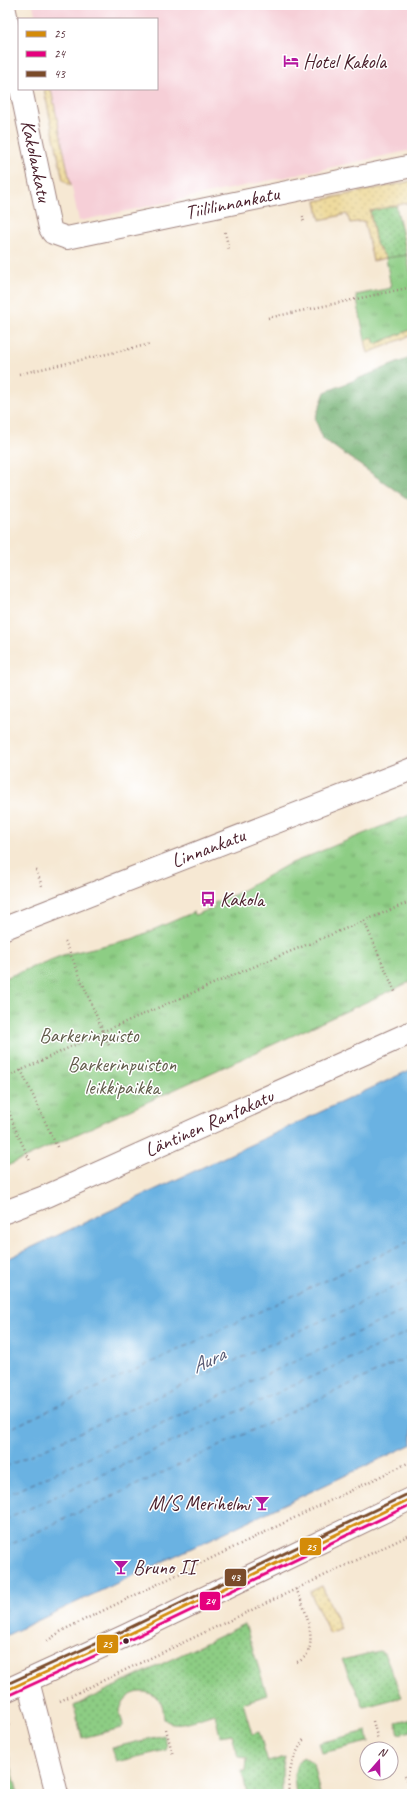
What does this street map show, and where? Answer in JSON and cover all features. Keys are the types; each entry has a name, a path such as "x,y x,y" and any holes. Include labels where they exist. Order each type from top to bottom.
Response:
{"street":[{"path":"5,11 18,75"},
{"name":"Kakolankatu","path":"21,90 48,222 53,233"},
{"name":"Tiililinnankatu","path":"53,233 66,238 412,166"},
{"name":"Linnankatu","path":"5,928 412,769"},
{"name":"Läntinen Rantakatu","path":"5,1212 47,1196 412,1032"},
{"path":"5,1691 125,1636 412,1498"},
{"path":"28,1681 57,1794"}],"path":[{"path":"225,232 229,250"},
{"path":"268,318 412,287"},
{"path":"19,374 150,344"},
{"path":"36,870 42,886"},
{"path":"5,1078 102,1032 412,901"},
{"path":"364,921 396,994"},
{"path":"65,941 110,1048"},
{"path":"21,1070 58,1149"},
{"path":"5,1100 14,1126 30,1161"},
{"path":"43,1645 62,1630 412,1461"},
{"path":"68,1697 412,1534"},
{"path":"296,1589 306,1612 311,1633 310,1648 307,1656 297,1662"},
{"path":"373,1721 378,1740"},
{"path":"166,1729 173,1756"},
{"path":"289,1794 289,1770 292,1759 304,1739"},
{"path":"405,1776 409,1784 412,1786"}],"shaded area":[{"path":"33,5 412,5 412,150 79,221 51,90 158,90 158,18 36,18"}],"green space":[{"path":"396,205 407,255 386,258 376,244 370,210"},
{"path":"407,255 412,281 412,329 375,344 373,338 365,340 356,295 391,288 386,258"},
{"path":"412,357 412,502 323,439 315,419 325,392"},
{"name":"Barkerinpuisto","path":"412,814 412,981 5,1167 5,978 63,955 132,939 194,912 195,915 215,907 214,903 236,894 287,865"},
{"path":"245,1624 267,1695 243,1703 252,1734 259,1732 268,1762 285,1757 282,1771 282,1794 247,1794 242,1771 246,1771 247,1758 238,1757 232,1734 220,1736 215,1714 189,1722 169,1722 164,1719 161,1703 150,1693 137,1693 125,1699 120,1713 123,1725 121,1728 82,1738 74,1706"},
{"path":"379,1651 384,1653 402,1697 364,1707 342,1660"},
{"path":"412,1719 412,1731 399,1734 396,1723"},
{"path":"367,1731 369,1741 359,1741 359,1744 322,1753 319,1743"},
{"path":"164,1735 167,1746 166,1750 116,1762 112,1748"},
{"path":"5,1749 7,1749 18,1794 5,1794"},
{"path":"303,1756 313,1763 320,1794 296,1794 294,1779 295,1769 299,1760"}],"sand":[{"path":"44,90 51,90 71,186 63,180"},
{"path":"412,181 412,202 370,211 376,244 386,258 373,261 364,221 350,223 347,214 320,220 316,201"},
{"path":"412,329 412,335 368,353 365,340 373,338 375,344"},
{"path":"322,1586 341,1629 330,1634 310,1592"}],"water":[{"name":"Aura","path":"412,1069 412,1444 5,1636 5,1260"}],"ferry route":[{"path":"5,1431 412,1240"},
{"path":"5,1467 412,1279"},
{"path":"5,1496 412,1307"},
{"path":"5,1520 412,1330"},
{"path":"5,1547 412,1355"}],"transit line":[{"name":"43","path":"5,1685 123,1631 410,1493"},
{"name":"25","path":"5,1691 125,1636 412,1498"},
{"name":"24","path":"7,1696 127,1641 412,1504"}],"place":[{"name":"Hotel Kakola","path":"291,61"},
{"name":"Kakola","path":"208,899"},
{"name":"M/S Merihelmi","path":"262,1503"},
{"name":"Bruno II","path":"121,1567"}],"park label":[{"name":"Barkerinpuiston leikkipaikka","path":"122,1076"}]}
